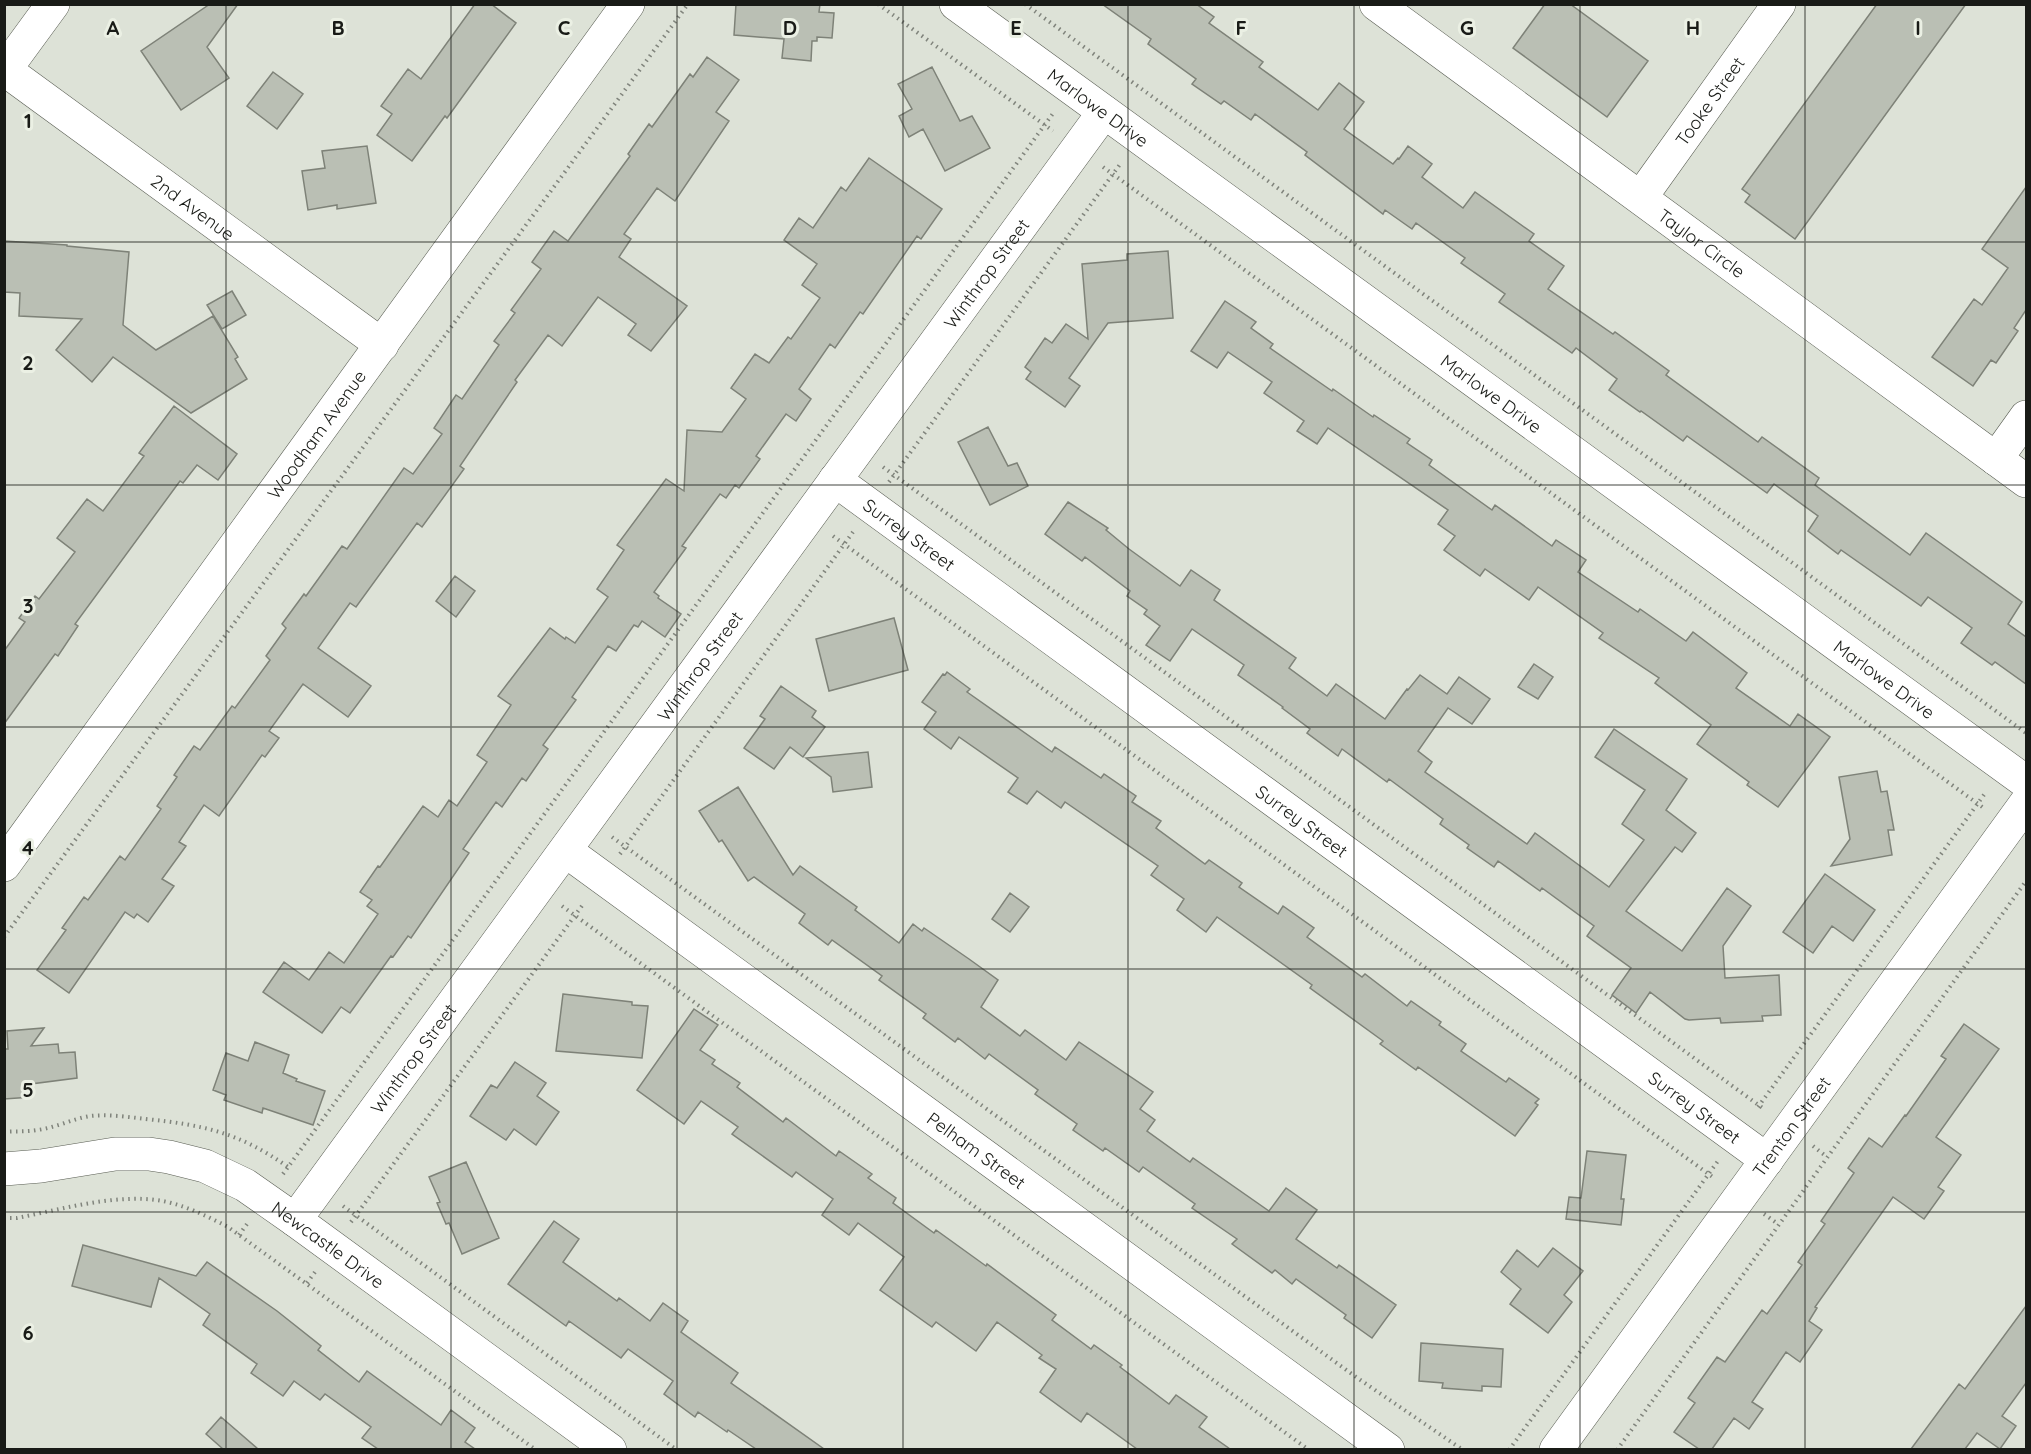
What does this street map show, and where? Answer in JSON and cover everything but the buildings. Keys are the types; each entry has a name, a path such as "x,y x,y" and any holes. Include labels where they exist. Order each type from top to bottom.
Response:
{"street":[{"path":"5,70 53,4"},
{"name":"Woodham Avenue","path":"4,865 628,4"},
{"name":"Marlowe Drive","path":"956,4 2015,774"},
{"name":"Taylor Circle","path":"1376,4 2026,481"},
{"name":"Tooke Street","path":"1641,197 1779,4"},
{"name":"2nd Avenue","path":"5,70 382,345"},
{"name":"Winthrop Street","path":"295,1220 1104,112"},
{"path":"1996,459 2026,417"},
{"name":"Surrey Street","path":"835,480 1767,1160"},
{"name":"Trenton Street","path":"1556,1449 2018,815"},
{"name":"Pelham Street","path":"566,851 1388,1449"},
{"name":"Newcastle Drive","path":"4,1169 41,1166 115,1154 149,1154 205,1166 245,1185 610,1449"}],"path":[{"path":"4,937 688,4"},
{"path":"878,4 1977,804 2018,815"},
{"path":"1025,4 2026,733"},
{"path":"239,1235 1071,88"},
{"path":"307,1283 1138,138"},
{"path":"858,448 1827,1157"},
{"path":"808,518 1778,1224"},
{"path":"1509,1449 1977,804 2015,774"},
{"path":"589,819 1346,1370 1464,1449"},
{"path":"1617,1449 2026,881"},
{"path":"538,888 1309,1449"},
{"path":"4,1218 17,1218 118,1200 147,1199 172,1203 200,1212 228,1227 536,1449"}]}
